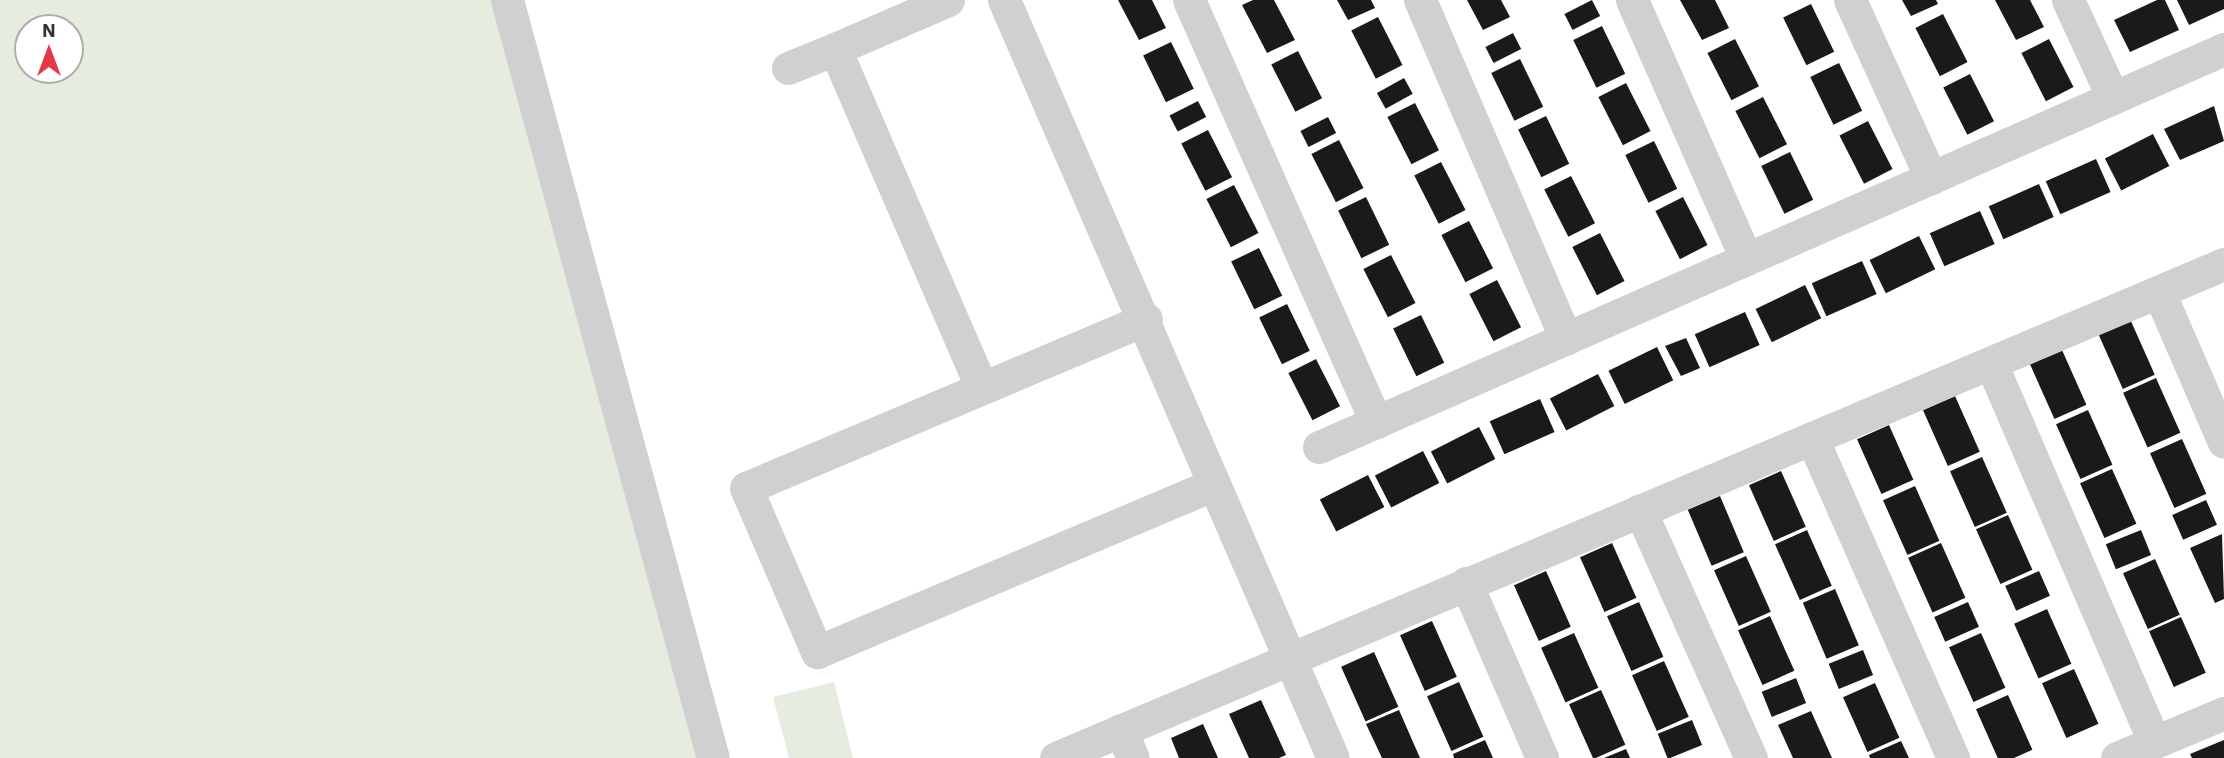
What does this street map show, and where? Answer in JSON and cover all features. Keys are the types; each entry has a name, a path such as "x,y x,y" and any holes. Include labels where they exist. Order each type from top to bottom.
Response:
{"street":[{"path":"507,0 713,758"},
{"path":"788,68 948,0"},
{"path":"1004,0 1146,319 1214,484 1333,758"},
{"path":"1189,0 1376,422"},
{"path":"1420,0 1566,339"},
{"path":"1632,0 1746,259"},
{"path":"1850,0 1931,178"},
{"path":"2068,0 2113,99"},
{"path":"835,49 982,388"},
{"path":"1319,447 2224,49"},
{"path":"1056,758 1127,744 1289,658 2224,264"},
{"path":"2160,292 2224,442"},
{"path":"1146,319 746,488 817,652 1214,484"},
{"path":"1991,363 2154,742"},
{"path":"1812,438 1953,758"},
{"path":"1640,510 1751,758"},
{"path":"1466,583 1542,758"},
{"path":"2117,758 2224,713"}],"shaded area":[{"path":"0,0 503,0 706,758 0,758"},
{"path":"834,682 853,758 789,758 773,697"}],"building":[{"path":"1118,0 1152,0 1166,28 1139,40"},
{"path":"1253,0 1274,0 1295,40 1267,53 1242,5"},
{"path":"1337,0 1371,0 1375,8 1348,20"},
{"path":"1467,0 1501,0 1510,17 1483,30"},
{"path":"1592,0 1600,16 1573,30 1564,14"},
{"path":"1680,0 1715,0 1729,28 1702,40"},
{"path":"1902,0 1936,0 1938,4 1911,16"},
{"path":"1995,0 2030,0 2044,27 2016,40"},
{"path":"2157,0 2165,0 2179,30 2130,52 2114,20"},
{"path":"2177,0 2224,0 2224,9 2189,25"},
{"path":"1811,4 1834,52 1806,65 1783,18"},
{"path":"1943,14 1968,62 1940,76 1915,28"},
{"path":"1378,17 1403,65 1376,79 1351,31"},
{"path":"1602,26 1625,74 1596,88 1573,40"},
{"path":"1513,33 1521,49 1494,63 1485,47"},
{"path":"1735,39 1759,86 1731,100 1707,53"},
{"path":"2049,39 2074,87 2046,101 2021,53"},
{"path":"1171,42 1194,89 1166,102 1143,56"},
{"path":"1298,51 1322,98 1295,112 1271,65"},
{"path":"1520,59 1543,107 1514,121 1491,73"},
{"path":"1839,63 1862,111 1833,125 1810,77"},
{"path":"1970,74 1994,121 1967,135 1943,88"},
{"path":"1404,78 1413,94 1386,109 1377,93"},
{"path":"1626,83 1651,131 1623,145 1598,97"},
{"path":"1763,97 1787,144 1759,158 1735,111"},
{"path":"1198,101 1206,117 1178,132 1169,116"},
{"path":"1415,103 1439,150 1411,164 1387,117"},
{"path":"2214,106 2224,141 2180,160 2164,129"},
{"path":"1546,116 1569,164 1541,177 1518,130"},
{"path":"1328,117 1336,133 1309,147 1300,131"},
{"path":"1868,121 1893,169 1864,184 1839,136"},
{"path":"1208,130 1232,177 1205,191 1181,144"},
{"path":"2153,134 2169,166 2121,191 2105,159"},
{"path":"1339,140 1364,188 1336,202 1311,154"},
{"path":"1654,141 1677,189 1648,203 1625,155"},
{"path":"1790,152 1813,200 1784,214 1761,166"},
{"path":"2096,159 2111,192 2060,214 2046,181"},
{"path":"1441,162 1466,210 1439,224 1414,176"},
{"path":"1571,176 1595,223 1568,237 1544,190"},
{"path":"2039,184 2054,217 2003,239 1989,206"},
{"path":"1234,185 1259,233 1231,247 1206,199"},
{"path":"1366,197 1389,245 1361,258 1338,211"},
{"path":"1683,197 1708,245 1680,259 1655,211"},
{"path":"1980,211 1995,244 1944,266 1930,233"},
{"path":"1469,221 1493,268 1465,282 1441,235"},
{"path":"1600,233 1625,281 1597,295 1572,247"},
{"path":"1919,236 1935,269 1886,293 1870,260"},
{"path":"1259,248 1282,296 1254,309 1231,262"},
{"path":"1391,255 1416,303 1388,317 1363,269"},
{"path":"1862,261 1877,294 1826,316 1812,283"},
{"path":"1497,280 1521,327 1493,341 1469,294"},
{"path":"1805,285 1821,318 1772,342 1756,309"},
{"path":"1287,304 1310,351 1282,364 1259,318"},
{"path":"1745,312 1760,345 1709,367 1695,334"},
{"path":"1421,315 1444,363 1416,376 1393,329"},
{"path":"2130,319 2155,375 2123,389 2098,333"},
{"path":"1686,338 1700,368 1681,376 1665,346"},
{"path":"1657,347 1673,380 1625,404 1608,371"},
{"path":"2062,350 2086,405 2054,419 2030,364"},
{"path":"1316,359 1340,406 1312,420 1288,373"},
{"path":"1598,374 1614,406 1566,431 1550,399"},
{"path":"2156,378 2180,433 2148,447 2123,393"},
{"path":"1955,396 1980,452 1948,466 1923,410"},
{"path":"1540,399 1555,432 1504,454 1490,421"},
{"path":"2088,410 2112,465 2080,479 2056,424"},
{"path":"1889,425 1913,480 1881,494 1857,439"},
{"path":"1479,427 1495,459 1447,484 1431,452"},
{"path":"2182,439 2206,494 2174,508 2150,453"},
{"path":"1423,451 1439,483 1391,508 1375,476"},
{"path":"1982,457 2007,513 1975,527 1950,471"},
{"path":"2112,469 2136,524 2104,538 2080,483"},
{"path":"1781,471 1806,527 1774,541 1749,485"},
{"path":"1368,475 1384,507 1336,532 1320,500"},
{"path":"1915,486 1939,541 1907,555 1883,500"},
{"path":"1720,496 1744,552 1712,566 1688,510"},
{"path":"2206,500 2217,525 2183,540 2172,515"},
{"path":"2008,515 2032,570 2000,584 1976,529"},
{"path":"1807,530 1832,586 1800,600 1775,544"},
{"path":"2141,530 2151,555 2116,569 2106,544"},
{"path":"2222,534 2224,599 2215,603 2190,548"},
{"path":"1612,543 1636,598 1604,612 1580,557"},
{"path":"1941,543 1965,598 1933,612 1908,558"},
{"path":"1746,556 1771,612 1739,626 1714,570"},
{"path":"2155,559 2180,615 2148,629 2123,573"},
{"path":"1546,571 1571,627 1539,641 1514,585"},
{"path":"2039,571 2050,596 2016,611 2005,586"},
{"path":"1835,589 1859,645 1827,659 1803,603"},
{"path":"1639,602 1663,657 1631,671 1607,616"},
{"path":"1968,602 1979,627 1945,642 1934,617"},
{"path":"2047,609 2071,664 2039,678 2014,624"},
{"path":"1770,616 1794,671 1762,685 1738,630"},
{"path":"2181,617 2206,673 2174,687 2149,631"},
{"path":"1432,621 1457,677 1425,691 1400,635"},
{"path":"1574,633 1598,688 1566,702 1541,648"},
{"path":"1981,633 2005,688 1973,702 1949,647"},
{"path":"1863,650 1873,675 1839,689 1829,664"},
{"path":"1374,652 1398,707 1366,721 1341,667"},
{"path":"1664,661 1689,717 1657,731 1632,675"},
{"path":"2074,669 2098,724 2066,738 2042,683"},
{"path":"1796,678 1806,703 1772,717 1762,692"},
{"path":"1459,682 1483,737 1451,751 1427,696"},
{"path":"1875,683 1899,738 1867,752 1843,697"},
{"path":"1601,690 1625,745 1593,758 1569,704"},
{"path":"2008,695 2032,750 2014,758 1998,758 1976,709"},
{"path":"1261,700 1286,755 1279,758 1249,758 1229,714"},
{"path":"1399,710 1420,758 1382,758 1366,724"},
{"path":"1811,711 1832,758 1793,758 1778,725"},
{"path":"1692,720 1702,745 1667,758 1658,734"},
{"path":"1203,724 1218,758 1179,758 1171,738"},
{"path":"1485,740 1493,758 1454,758 1453,754"},
{"path":"2224,740 2224,758 2192,758 2190,754"},
{"path":"1901,741 1909,758 1870,758 1869,755"},
{"path":"1626,749 1630,758 1604,758"}]}
